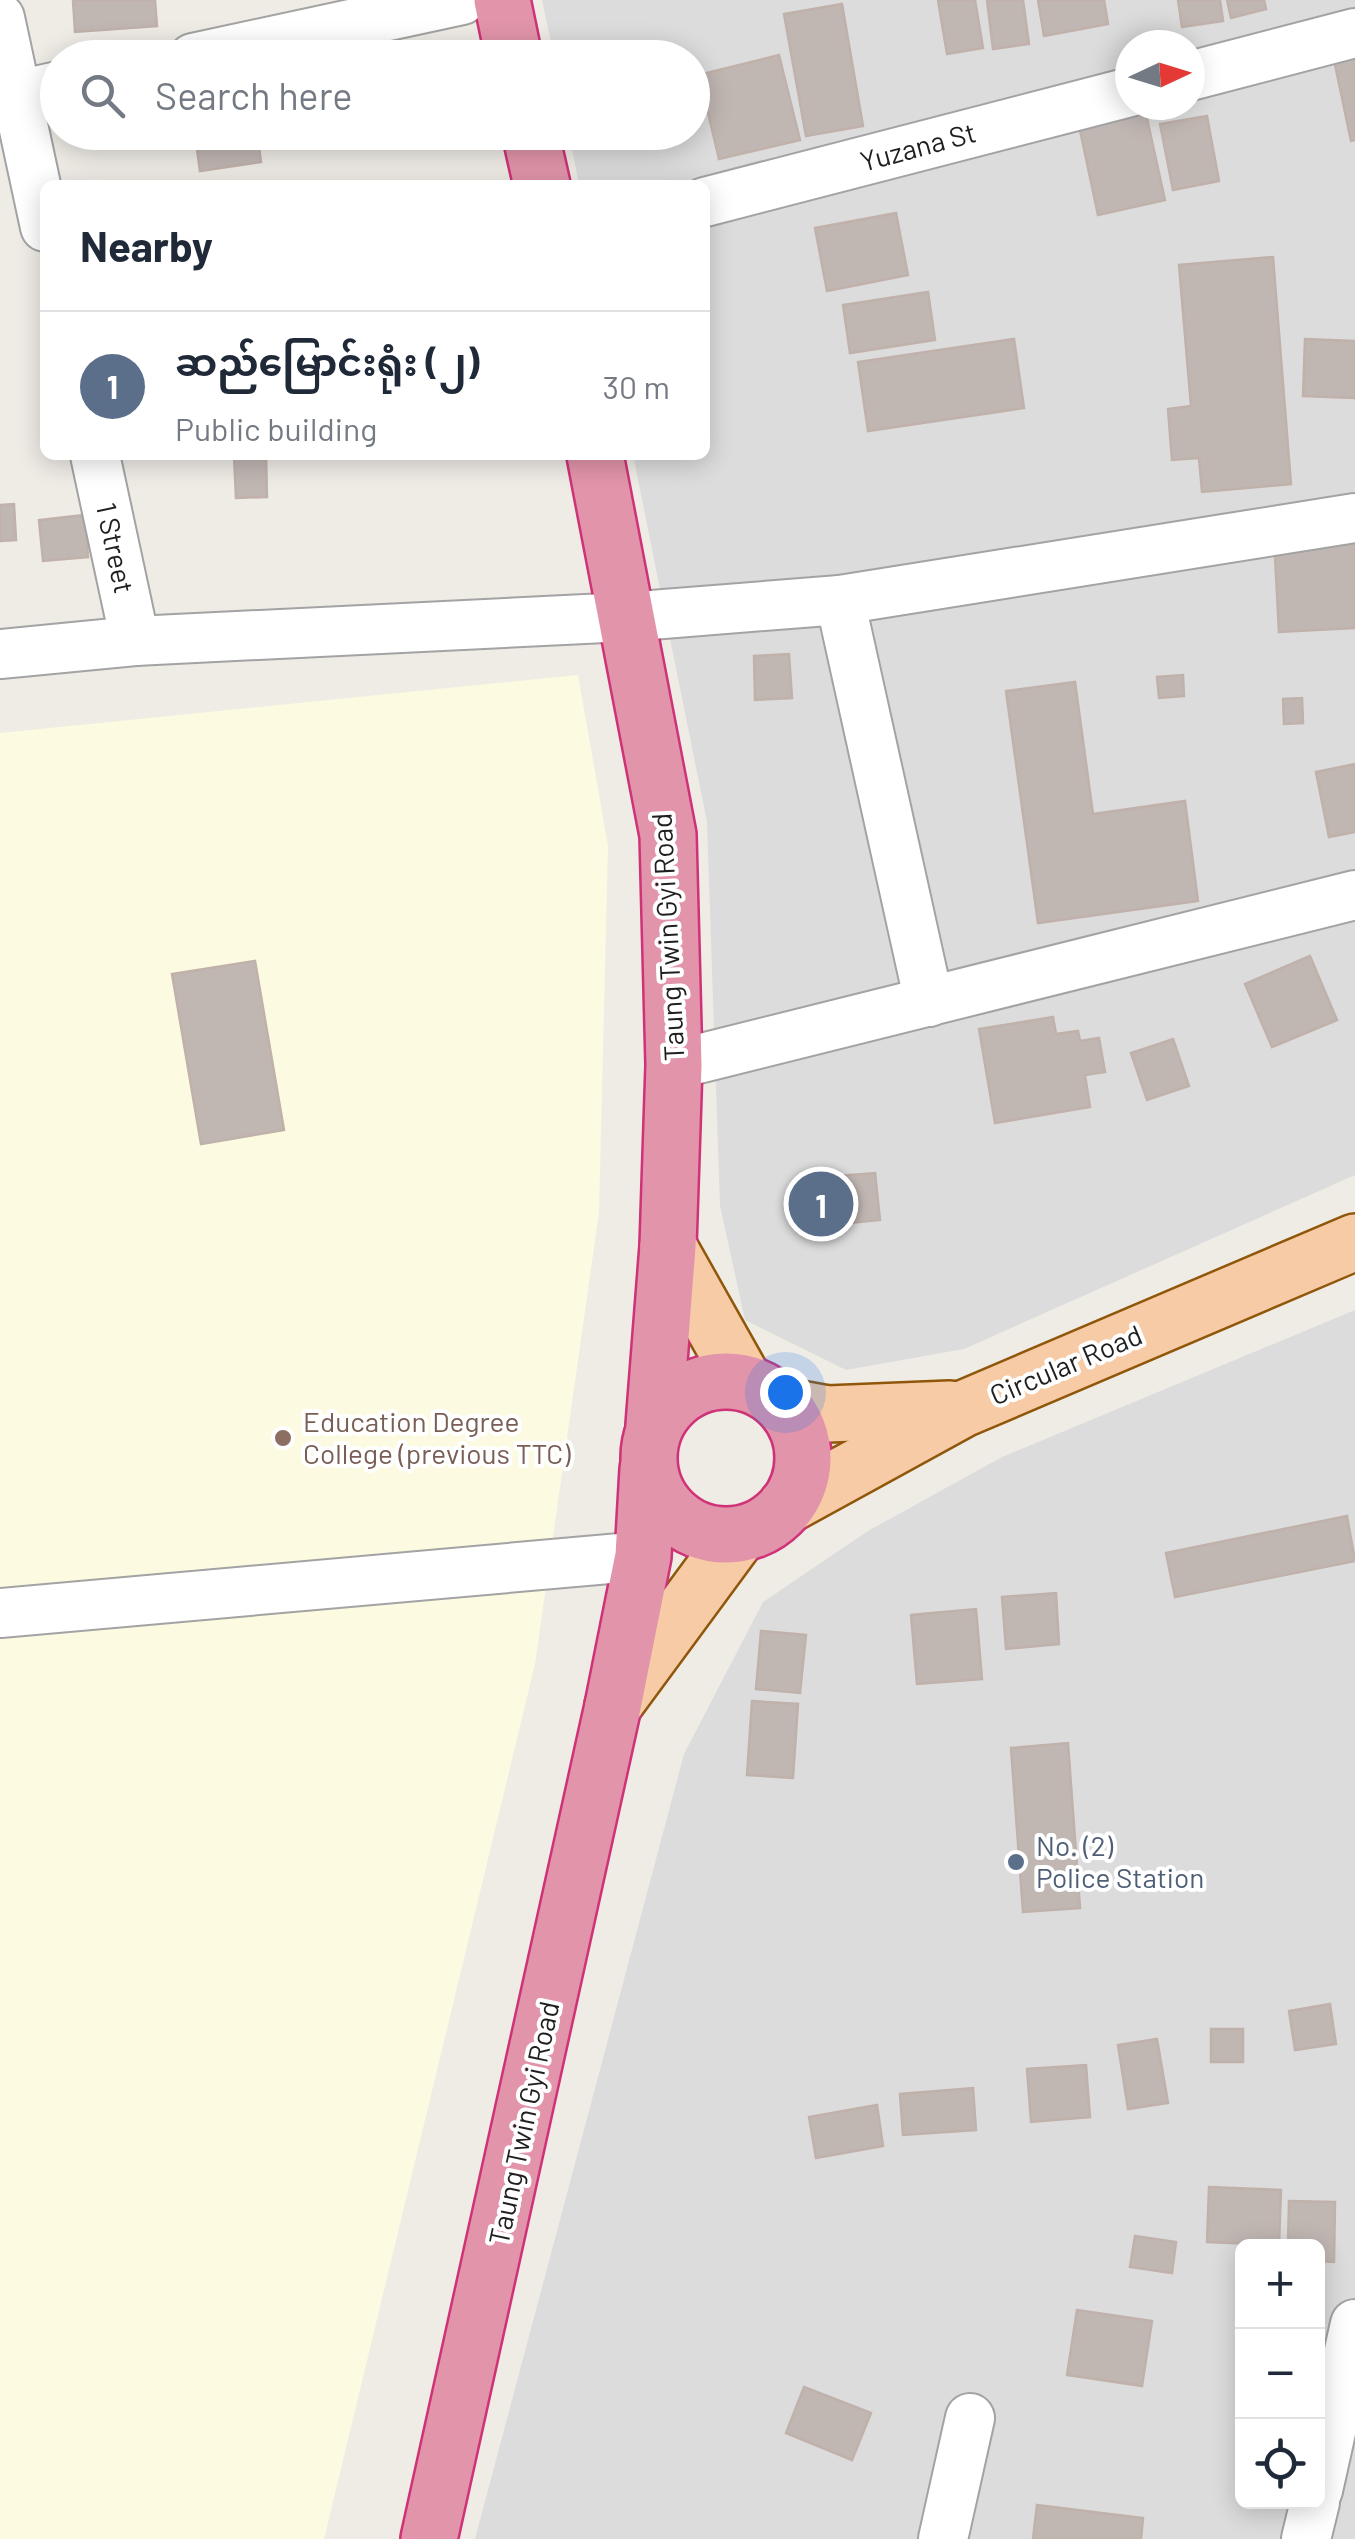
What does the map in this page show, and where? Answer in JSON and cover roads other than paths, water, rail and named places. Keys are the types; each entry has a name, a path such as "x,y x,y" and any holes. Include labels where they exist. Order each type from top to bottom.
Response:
{"highway":[{"path":"502,0 510,40"},
{"path":"534,150 541,180"},
{"name":"Taung Twin Gyi Road","path":"430,2539 613,1706 642,1556 668,1246 674,1065 668,835 596,460"},
{"path":"708,1381 764,1394 801,1438 802,1474 786,1506 765,1525 739,1535 698,1531 664,1507 651,1447 676,1396 708,1381"}],"main road":[{"name":"Circular Road","path":"786,1506 963,1408 1355,1242"},
{"path":"668,1246 764,1394 828,1414 963,1408"},
{"path":"613,1706 739,1535"}],"street":[{"path":"276,40 462,0"},
{"path":"0,18 25,94 40,193"},
{"path":"1205,72 1355,33"},
{"name":"Yuzana St","path":"710,201 1115,96"},
{"name":"1 Street","path":"96,460 135,641"},
{"path":"0,654 135,641 626,617 840,600 1355,518"},
{"path":"840,600 929,1002"},
{"path":"674,1065 1355,895"},
{"path":"0,1613 642,1556"},
{"path":"1325,2459 1355,2324"},
{"path":"942,2539 970,2418"},
{"path":"1306,2539 1313,2509"}],"place":[{"name":"ဆည်မြောင်းရုံး (၂)","path":"821,1204"},
{"name":"Education Degree College (previous TTC)","path":"283,1438"},
{"name":"No. (2) Police Station","path":"1016,1862"}]}
